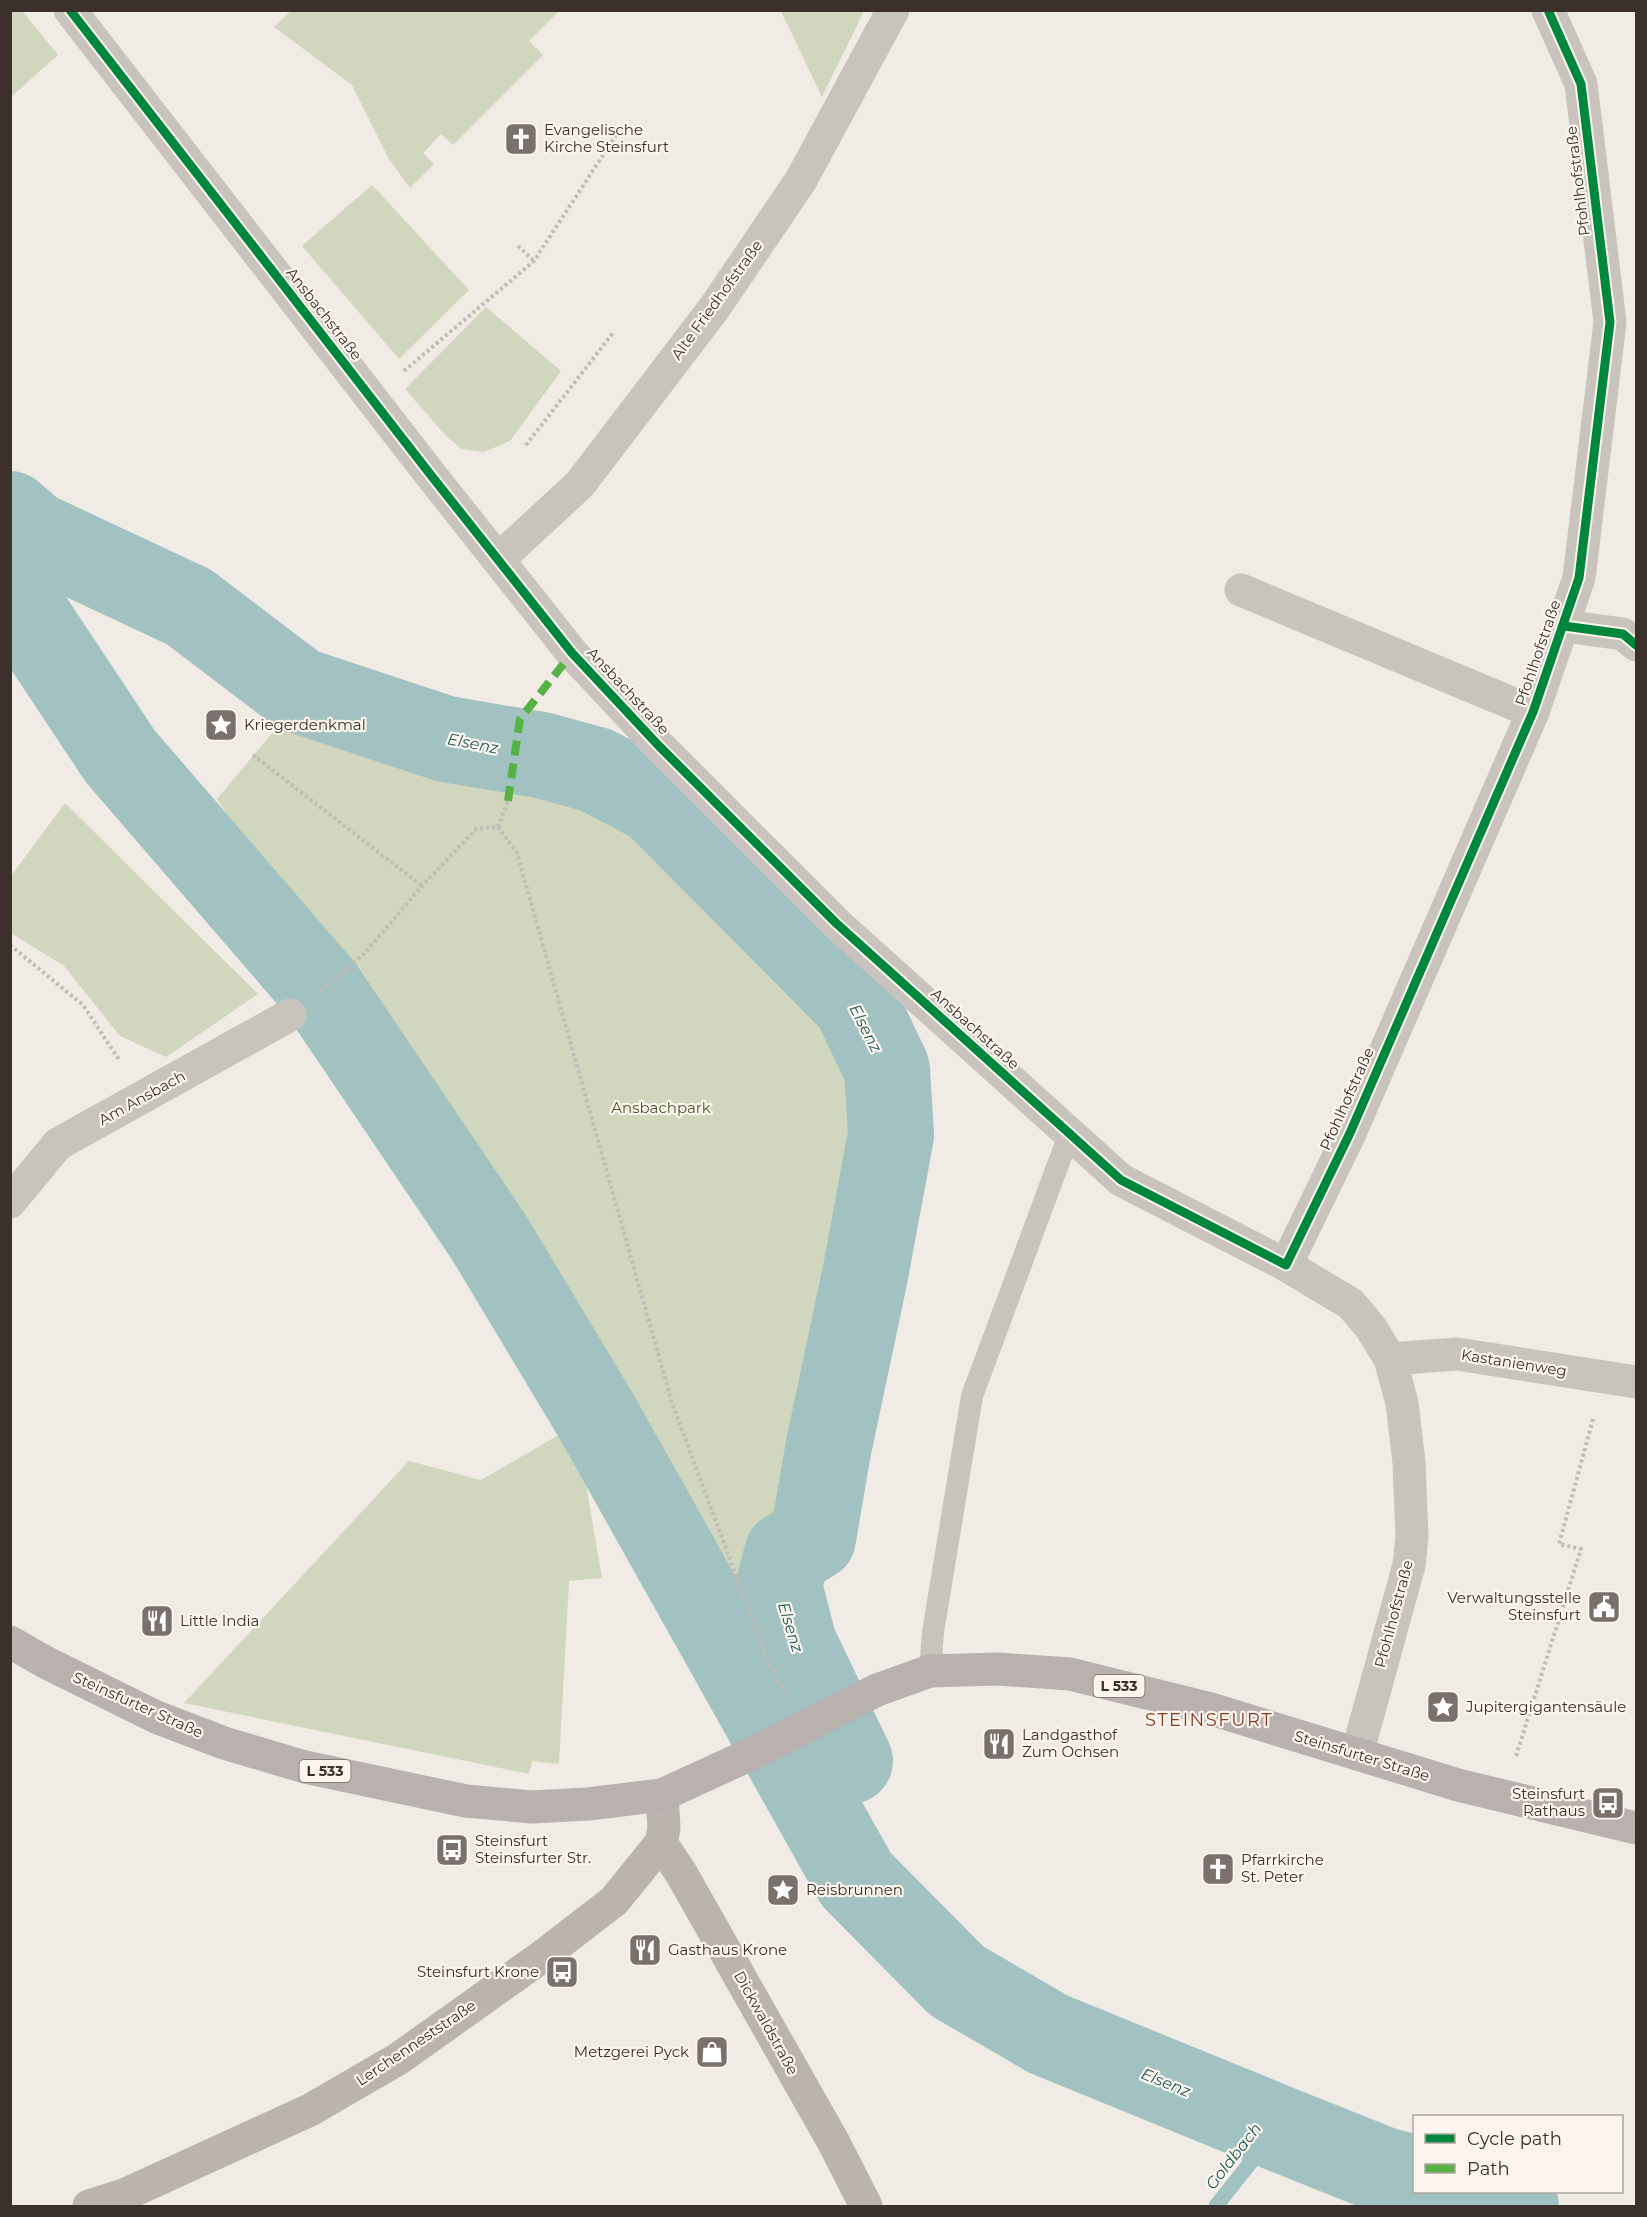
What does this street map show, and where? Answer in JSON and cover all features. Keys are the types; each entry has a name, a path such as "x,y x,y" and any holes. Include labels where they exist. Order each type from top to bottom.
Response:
{"main road":[{"name":"Steinsfurter Straße","path":"10,1642 156,1717 224,1743 305,1767 466,1801 532,1806 662,1795 747,1756 877,1690 930,1671 997,1669 1070,1674 1211,1709 1458,1785 1636,1828"}],"street":[{"name":"Ansbachstraße","path":"70,10 572,653 659,746 836,923 1121,1180 1286,1266"},
{"name":"Alte Friedhofstraße","path":"499,560 580,484 715,307 801,180 893,10"},
{"name":"Pfohlhofstraße","path":"1357,1754 1409,1565 1412,1537 1409,1463 1402,1403 1390,1359 1371,1328 1351,1304 1286,1266 1350,1133 1533,712 1579,578 1610,322 1581,84 1548,10"},
{"name":"Pfohlhofstraße","path":"1241,590 1533,712"},
{"path":"1564,626 1623,634 1636,645"},
{"name":"Am Ansbach","path":"10,1202 58,1144 290,1015"},
{"name":"Kastanienweg","path":"1390,1359 1457,1354 1636,1382"},
{"path":"661,1843 664,1828 662,1795"},
{"name":"Lerchenneststraße","path":"89,2206 124,2195 310,2110 398,2059 540,1958 614,1901 661,1843"},
{"name":"Dickwaldstraße","path":"661,1843 699,1904 834,2143 866,2206"}],"lane":[{"path":"930,1671 933,1632 972,1396 1069,1135"}],"path":[{"path":"422,355 534,261 622,126"},
{"path":"518,246 534,261"},
{"path":"526,445 613,333"},
{"path":"253,755 422,886"},
{"path":"498,827 508,801"},
{"path":"290,1015 364,954 422,886 476,829 498,827"},
{"path":"498,827 517,853 672,1403 767,1659"},
{"path":"10,945 83,1005 144,1097"},
{"path":"1505,1754 1517,1756 1581,1549 1559,1544 1605,1377"}],"green space":[{"path":"11,10 22,11 58,55 11,97"},
{"path":"291,11 559,11 529,41 543,55 453,145 441,134 423,153 434,164 410,188 389,159 352,85 274,27"},
{"path":"781,11 864,11 822,97"},
{"path":"372,185 469,290 399,359 302,246"},
{"path":"486,307 561,371 510,441 484,452 462,449 446,436 405,389"},
{"name":"Ansbachpark","path":"293,708 513,761 649,808 844,1005 877,1075 763,1601 737,1638 594,1378 217,799"},
{"path":"65,803 258,994 166,1057 120,1036 64,966 11,933 11,876"},
{"path":"576,1425 602,1578 569,1581 559,1764 532,1761 529,1774 184,1703 409,1461 481,1480"}],"waterway":[{"name":"Elsenz","path":"10,514 33,534 189,607 298,690 446,739 541,755 596,770 655,801 855,1002 887,1069 891,1135 865,1275 828,1450 813,1538 787,1554 779,1586 794,1644 850,1761"},
{"name":"Elsenz","path":"10,590 120,756 321,989 488,1236 598,1419 856,1879 957,1981 1048,2034 1383,2170 1413,2178"},
{"name":"Goldbach","path":"1216,2206 1278,2128"},
{"name":"Elsenz","path":"1466,2193 1516,2206"}],"marked path":[{"path":"508,801 520,719 572,653"}],"cycle path":[{"path":"70,10 572,653 659,746 836,923 1121,1180 1286,1265 1350,1133 1533,712 1579,578 1610,322 1581,84 1548,10"},
{"path":"1564,626 1623,634 1636,645"}],"place":[{"name":"Evangelische Kirche Steinsfurt","path":"521,139"},
{"name":"Kriegerdenkmal","path":"221,725"},
{"name":"Verwaltungsstelle Steinsfurt","path":"1604,1607"},
{"name":"Little India","path":"157,1621"},
{"name":"Jupitergigantensäule","path":"1443,1707"},
{"name":"Landgasthof Zum Ochsen","path":"999,1744"},
{"name":"Steinsfurt Rathaus","path":"1608,1803"},
{"name":"Steinsfurt Steinsfurter Str.","path":"452,1850"},
{"name":"Pfarrkirche St. Peter","path":"1218,1869"},
{"name":"Reisbrunnen","path":"783,1890"},
{"name":"Gasthaus Krone","path":"645,1950"},
{"name":"Steinsfurt Krone","path":"562,1972"},
{"name":"Metzgerei Pyck","path":"712,2052"}],"district":[{"name":"STEINSFURT","path":"1209,1720"}]}
